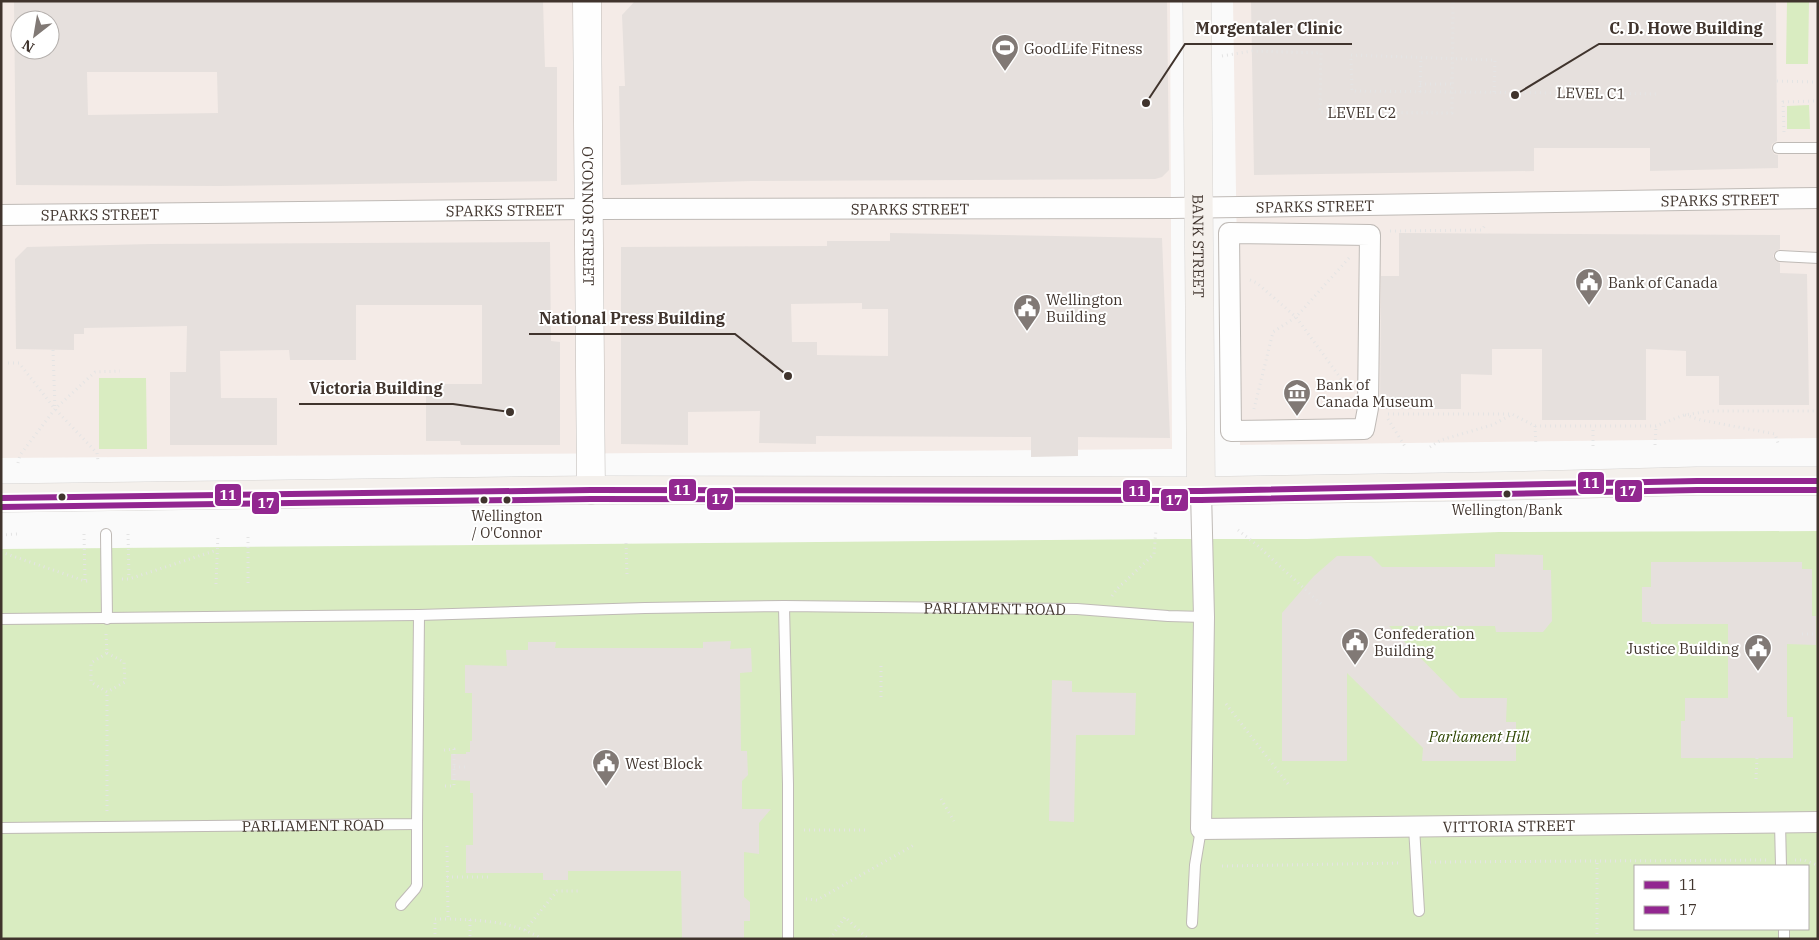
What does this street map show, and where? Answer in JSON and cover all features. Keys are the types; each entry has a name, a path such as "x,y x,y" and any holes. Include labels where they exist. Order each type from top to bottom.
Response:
{"main road":[{"name":"O'CONNOR STREET","path":"587,1 591,490"},
{"name":"BANK STREET","path":"1197,1 1201,491"},
{"path":"1,498 591,490 1201,491 1697,481 1818,481"}],"street":[{"name":"SPARKS STREET","path":"1,215 588,209 1198,207 1818,198"},
{"path":"1229,233 1370,235 1368,408 1364,428 1248,431 1231,431 1229,233"},
{"path":"1201,491 1204,617 1201,829"},
{"name":"VITTORIA STREET","path":"1201,829 1818,822"}],"lane":[{"path":"1778,148 1818,148"},
{"path":"1780,256 1818,258"},
{"path":"106,534 107,619"},
{"path":"784,606 788,939"},
{"name":"PARLIAMENT ROAD","path":"1,619 419,615 784,606 1077,609 1204,617"},
{"path":"401,905 417,885 419,615"},
{"path":"1780,823 1781,863"},
{"name":"PARLIAMENT ROAD","path":"1,828 417,824"},
{"path":"1414,827 1419,911"},
{"path":"1192,922 1195,865 1201,829"}],"path":[{"name":"LEVEL C2","path":"1220,56 1252,51 1320,53 1320,112 1452,113 1452,1"},
{"name":"LEVEL C1","path":"1494,92 1495,60 1351,55 1352,91 1658,94"},
{"path":"1420,92 1421,57"},
{"path":"1777,81 1816,82"},
{"path":"1420,84 1452,84"},
{"path":"1784,136 1783,102 1816,101"},
{"path":"1248,431 1273,332 1296,316 1370,235 1391,231 1482,230 1500,204"},
{"path":"53,350 55,409"},
{"path":"8,363 19,363 55,409 97,453 98,461"},
{"path":"18,463 20,455 55,409 95,372 120,372"},
{"path":"1536,446 1535,426 1656,426 1684,415 1711,410 1816,411"},
{"path":"1385,414 1406,448"},
{"path":"1430,447 1441,440 1492,424 1512,414"},
{"path":"1684,415 1775,434 1778,443"},
{"path":"1593,426 1593,446"},
{"path":"1656,426 1656,445"},
{"path":"1102,612 1117,588 1154,554 1156,529"},
{"path":"1238,530 1321,604"},
{"path":"248,533 248,583"},
{"path":"1,535 16,534"},
{"path":"84,534 85,581"},
{"path":"128,534 129,579"},
{"path":"216,584 218,534"},
{"path":"626,543 627,575"},
{"path":"1802,634 1818,634"},
{"path":"107,653 124,662 125,682 107,692 91,682 91,663 107,653"},
{"path":"881,666 881,699"},
{"path":"107,692 107,827"},
{"path":"1226,704 1288,784"},
{"path":"444,750 454,749 454,786 444,786"},
{"path":"1756,758 1756,779"},
{"path":"454,767 466,767"},
{"path":"942,799 954,821"},
{"path":"788,830 866,830"},
{"path":"806,899 817,900 914,844"},
{"path":"447,846 448,919"},
{"path":"1222,866 1416,862 1781,863 1804,860 1818,867"},
{"path":"1597,862 1597,939"},
{"path":"447,877 488,877"},
{"path":"525,930 557,891 580,891"},
{"path":"830,939 845,917 868,939"},
{"path":"435,939 435,919 500,923 525,930 542,939"},
{"path":"470,920 470,939"}],"shaded area":[{"path":"1,1 1170,1 1172,449 1,458"},
{"path":"1233,1 1818,1 1818,438 1240,445"}],"green space":[{"path":"1787,1 1809,1 1808,64 1786,64"},
{"path":"1809,105 1810,129 1787,129 1787,106"},
{"path":"99,378 146,378 147,449 99,449"},
{"name":"Parliament Hill","path":"1818,531 1818,939 1,939 1,549 1307,539 1499,532"}],"building":[{"path":"14,1 543,1 545,67 557,67 557,181 219,186 16,185 15,60 60,60 60,10 14,10","holes":["87,72 217,72 218,113 88,115"]},
{"path":"635,1 1167,1 1169,170 1162,177 1155,179 751,181 621,185 619,86 625,86 622,15"},
{"path":"1251,1 1776,1 1777,141 1772,144 1771,148 1774,154 1778,155 1778,168 1650,171 1650,148 1534,148 1534,171 1254,175"},
{"path":"890,233 1162,238 1170,438 1078,437 1078,456 1031,457 1031,437 816,436 816,444 759,443 760,411 688,412 688,445 621,444 621,247 827,246 827,241 890,241","holes":["862,303 862,309 888,309 888,356 817,355 817,342 792,342 791,304"]},
{"name":"Bank of Canada","path":"1399,233 1780,235 1780,249 1773,256 1780,263 1780,273 1807,274 1809,405 1719,405 1719,376 1686,376 1686,351 1646,349 1646,420 1542,420 1542,349 1492,349 1492,375 1461,374 1461,409 1380,409 1381,276 1399,276"},
{"path":"550,242 551,341 560,342 560,445 461,445 460,441 426,441 426,384 482,384 482,305 356,305 356,360 290,360 289,350 220,351 221,398 277,398 277,445 170,445 170,372 186,372 187,326 84,328 84,334 74,334 74,350 16,349 15,259 27,247 151,244"},
{"name":"Confederation Building","path":"1495,554 1543,555 1543,570 1551,570 1552,621 1543,632 1496,632 1495,626 1389,626 1460,698 1507,698 1506,722 1516,722 1516,761 1422,761 1423,748 1347,673 1347,761 1282,761 1282,613 1314,576 1337,556 1371,556 1382,567 1495,567"},
{"name":"Justice Building","path":"1651,562 1802,562 1802,569 1812,569 1812,616 1816,616 1816,645 1787,644 1787,717 1793,717 1793,758 1681,758 1681,721 1685,721 1685,698 1728,698 1728,624 1651,624 1651,622 1642,622 1642,587 1651,587"},
{"name":"West Block","path":"731,641 730,649 751,648 752,672 740,673 741,751 747,751 748,775 742,781 742,809 771,809 759,823 759,854 744,852 744,897 750,902 750,921 744,921 744,939 682,939 681,871 568,871 568,880 543,880 543,873 466,873 466,845 473,845 473,793 470,793 470,781 451,780 451,754 466,754 466,752 470,752 470,741 472,741 472,693 465,693 465,665 507,666 506,650 528,650 528,642 556,642 555,648 703,648 703,642"},
{"path":"1052,680 1072,681 1072,692 1136,693 1135,735 1076,735 1074,822 1049,821"}],"transit line":[{"name":"11","path":"1,498 591,490 1201,491 1697,481 1818,481"},
{"name":"17","path":"1,507 591,499 1201,500 1697,490 1818,490"}],"place":[{"name":"GoodLife Fitness","path":"1005,72"},
{"name":"C. D. Howe Building","path":"1515,95"},
{"name":"Morgentaler Clinic","path":"1146,103"},
{"name":"Bank of Canada","path":"1589,306"},
{"name":"Wellington Building","path":"1027,332"},
{"name":"National Press Building","path":"788,376"},
{"name":"Victoria Building","path":"510,412"},
{"name":"Bank of Canada Museum","path":"1297,417"},
{"name":"Wellington/Bank","path":"1507,494"},
{"name":"Wellington / O'Connor","path":"507,500"},
{"name":"Confederation Building","path":"1355,666"},
{"name":"Justice Building","path":"1758,672"},
{"name":"West Block","path":"606,787"}]}
